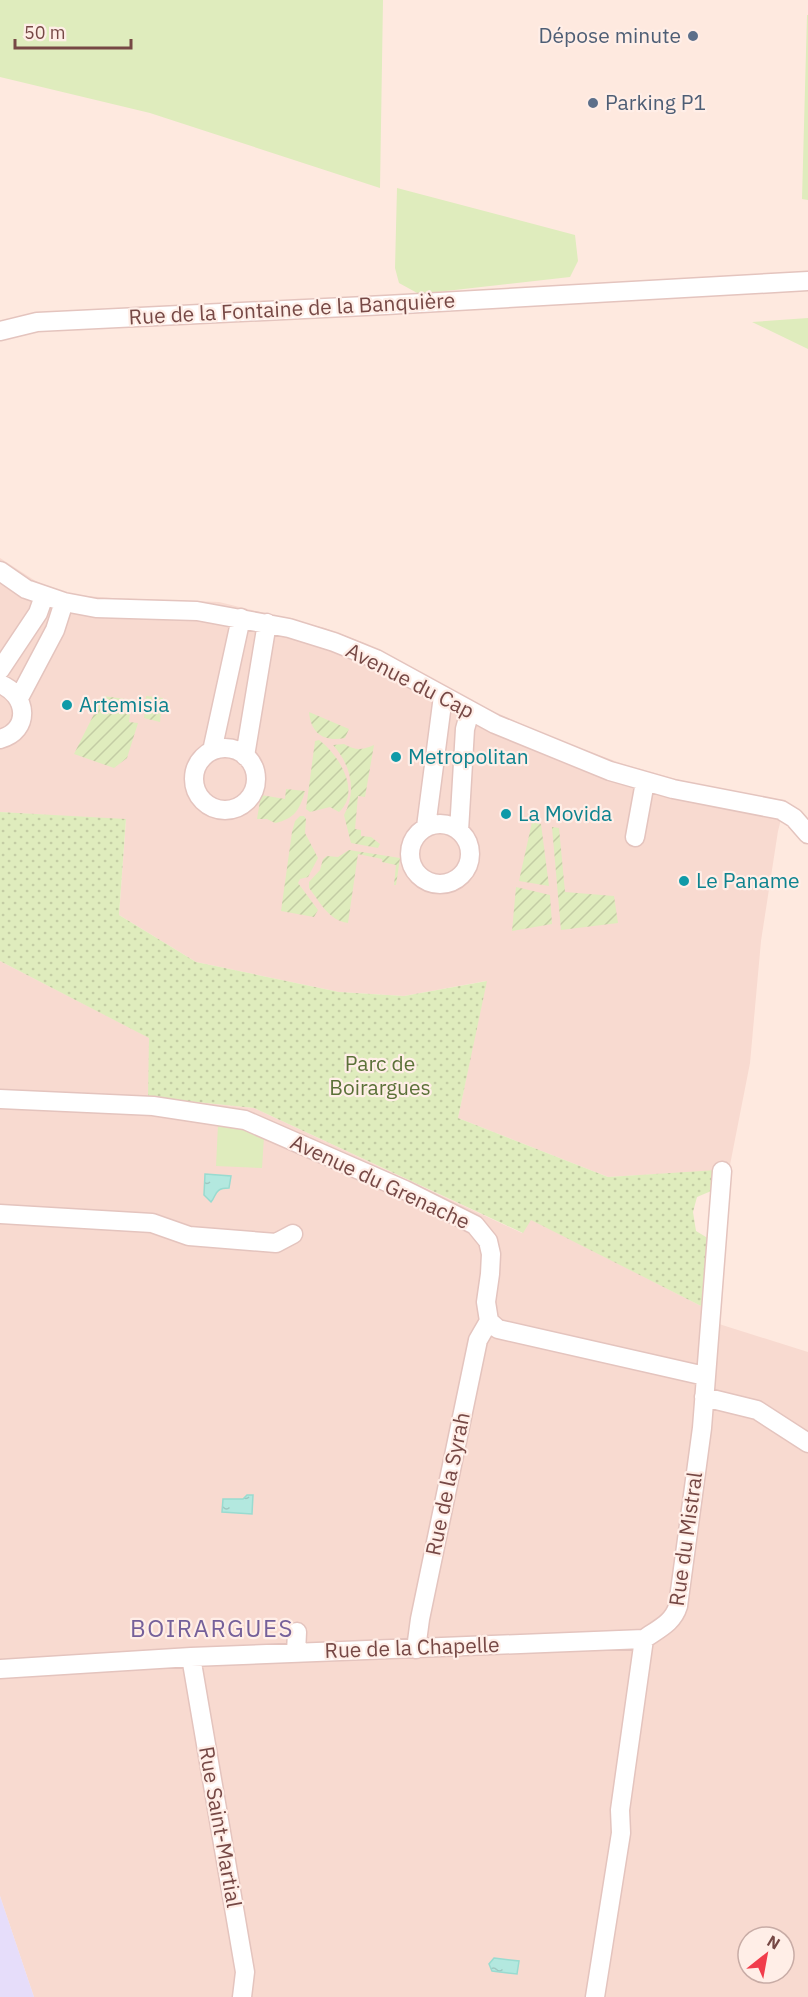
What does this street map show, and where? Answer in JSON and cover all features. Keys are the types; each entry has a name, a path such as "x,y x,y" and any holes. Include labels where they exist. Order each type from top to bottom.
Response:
{"street":[{"name":"Rue de la Fontaine de la Banquière","path":"0,331 37,322 808,281"},
{"name":"Avenue du Cap","path":"0,571 26,589 64,602 96,608 197,611 267,623 334,642 376,659 510,731 589,763 645,782 781,810 794,818 808,834"},
{"path":"0,670 38,612 44,596"},
{"path":"19,698 55,630 64,602"},
{"path":"212,751 241,618"},
{"path":"245,756 267,623"},
{"path":"0,684 8,687 19,698 22,706 21,722 10,735 0,739"},
{"path":"426,827 444,696"},
{"path":"459,831 465,729 470,711"},
{"path":"232,749 245,756 255,772 253,790 242,805 220,810 203,802 194,785 194,775 203,757 212,751 232,749"},
{"path":"634,837 645,782"},
{"path":"443,824 459,831 469,845 470,853 466,870 454,882 437,885 429,883 416,873 409,858 411,843 415,836 426,827 443,824"},
{"name":"Avenue du Grenache","path":"0,1099 153,1106 245,1120 405,1190 475,1225 488,1241 491,1254 486,1302 489,1321"},
{"name":"Rue du Mistral","path":"644,1639 669,1622 678,1606 704,1397 722,1171"},
{"path":"0,1214 152,1223 189,1236 276,1243 293,1234"},
{"path":"489,1321 498,1329 513,1334 705,1376"},
{"name":"Rue de la Syrah","path":"416,1649 420,1619 478,1340 489,1321"},
{"path":"704,1397 757,1410 808,1443"},
{"path":"296,1653 297,1632"},
{"path":"595,1997 621,1833 620,1810 644,1639"},
{"name":"Rue de la Chapelle","path":"0,1669 191,1657 644,1639"},
{"name":"Rue Saint-Martial","path":"191,1657 244,1972 242,1997"}],"shaded area":[{"path":"0,558 34,580 63,594 219,602 325,628 367,644 464,698 553,738 623,764 687,782 786,800 778,831 761,941 750,1063 729,1170 608,1177 458,1118 486,981 404,996 339,992 196,962 119,915 126,820 0,812"},
{"path":"0,961 150,1038 149,1097 254,1108 522,1233 531,1219 705,1308 719,1324 808,1352 808,1997 34,1997 0,1896"},
{"path":"0,1896 34,1997 0,1997"}],"green space":[{"path":"0,0 383,0 380,188 150,113 0,77"},
{"path":"808,15 808,200 802,199"},
{"path":"397,188 575,235 578,261 570,277 419,294 399,283 395,268"},
{"path":"808,318 808,349 752,322"},
{"path":"103,696 140,701 140,708 131,707 129,722 138,723 127,758 114,768 74,754"},
{"path":"146,696 163,698 160,722 144,718"},
{"path":"309,712 349,729 345,738 331,739 320,735 310,720"},
{"path":"319,740 333,754 345,773 348,794 346,803 339,812 330,807 310,812 306,809 315,741"},
{"path":"344,744 359,749 374,745 365,797 358,796 355,829 361,830 361,836 371,837 380,844 378,848 351,843 344,815 350,797 350,778 344,761 333,745"},
{"path":"286,789 305,791 296,812 287,819 275,823 267,819 257,819 261,795 285,799"},
{"name":"Parc de Boirargues","path":"0,812 126,819 119,915 196,962 339,992 404,996 487,981 458,1118 608,1177 717,1170 716,1189 697,1197 693,1212 696,1231 711,1240 705,1308 531,1220 523,1233 254,1108 148,1097 149,1038 0,961"},
{"path":"300,816 306,819 305,833 318,858 308,877 300,879 298,883 318,910 314,917 281,911 292,832 295,821"},
{"path":"532,822 541,824 549,886 519,881"},
{"path":"552,827 559,828 565,892 614,896 618,923 561,930"},
{"path":"349,850 400,858 396,885 394,885 396,865 382,862 382,859 358,854 348,923 330,915 309,888 309,882 320,870 323,859 327,856 338,857"},
{"path":"516,887 550,895 552,924 512,931"},
{"path":"218,1125 246,1126 264,1137 262,1168 216,1166"}],"water":[{"path":"205,1174 231,1176 229,1188 218,1191 211,1202 204,1195"},
{"path":"247,1495 253,1495 252,1514 222,1512 223,1499 243,1499"},
{"path":"494,1958 519,1961 517,1974 492,1971 489,1964"}],"place":[{"name":"Dépose minute","path":"693,36"},
{"name":"Parking P1","path":"593,103"},
{"name":"Artemisia","path":"67,705"},
{"name":"Metropolitan","path":"396,757"},
{"name":"La Movida","path":"506,814"},
{"name":"Le Paname","path":"684,881"}],"district":[{"name":"BOIRARGUES","path":"212,1629"}]}
